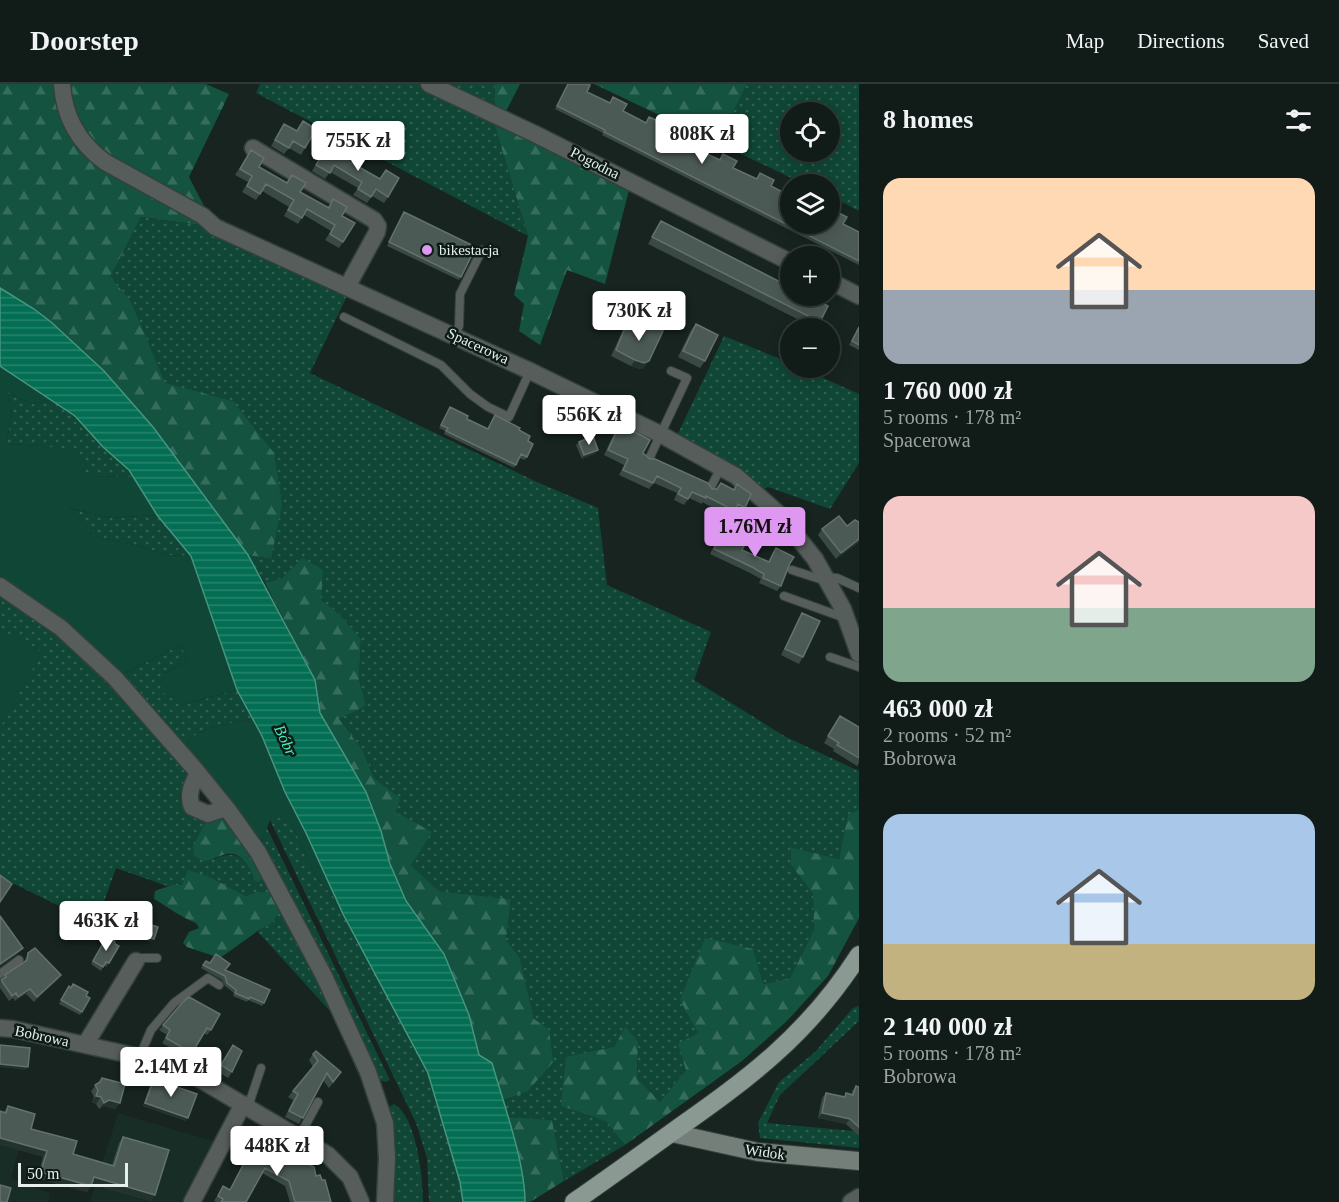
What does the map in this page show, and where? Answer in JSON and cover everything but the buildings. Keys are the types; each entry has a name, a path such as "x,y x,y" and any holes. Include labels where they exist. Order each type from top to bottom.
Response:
{"main road":[{"path":"574,1202 758,1070 791,1040 838,988 859,955"},
{"name":"Widok","path":"672,1133 758,1152 859,1161"}],"street":[{"name":"Spacerowa","path":"62,84 64,101 75,129 93,153 202,216 215,227 455,335 660,434 736,476 771,507 803,543 828,580 847,619 859,654"},
{"name":"Pogodna","path":"429,84 535,134 780,257"},
{"path":"253,148 374,220 378,226 377,232 347,287"},
{"path":"840,286 859,296"},
{"path":"0,585 61,628 116,678 226,808 263,862 324,976 368,1072 385,1123 387,1158 385,1202"},
{"path":"198,773 192,786 190,800 192,807 208,814 226,808"},
{"name":"Bobrowa","path":"85,1045 135,961"},
{"name":"Bobrowa","path":"0,1027 158,1061 186,1071 328,1155 350,1177 361,1202"},
{"path":"192,1202 246,1106"},
{"path":"851,1202 859,1197"}],"lane":[{"path":"455,335 459,326 460,294 482,250"},
{"path":"344,317 441,365 470,394 509,417 530,371"},
{"path":"649,459 687,378 671,371"},
{"path":"710,489 721,467"},
{"path":"744,523 771,507"},
{"path":"792,570 828,580 837,578 859,588"},
{"path":"784,596 847,619"},
{"path":"830,657 859,667"},
{"path":"135,961 136,958 157,958"},
{"path":"0,974 19,960"},
{"path":"139,1058 151,1030 174,1004 208,978 219,985"},
{"path":"246,1106 261,1068"},
{"path":"298,1137 318,1102"}],"shaded area":[{"path":"260,84 495,84 494,123 528,236 256,93"},
{"path":"747,84 859,84 859,211 840,201 840,174 783,174 718,143"},
{"path":"141,217 215,227 349,292 310,373 537,482 598,508 607,585 711,632 694,680 786,737 859,771 859,810 848,815 839,859 790,847 791,865 813,894 814,930 790,978 763,984 698,1033 686,1070 660,1102 637,1078 638,1041 625,1028 614,1047 561,1106 607,1121 625,1145 564,1181 552,1120 507,1117 503,1100 527,1092 534,1019 520,958 506,940 511,899 439,891 411,865 396,812 399,798 374,778 363,751 338,719 366,706 359,679 361,639 338,613 321,600 302,558 282,578 265,583 248,555 270,559 233,401 165,384 131,301 109,277"},
{"path":"724,336 780,359 780,378 823,378 859,394 859,463 830,509 768,487 756,492 674,442"},
{"path":"0,366 53,400 31,404 8,392 12,414 6,444 76,451 87,476 133,477 157,515 110,518 69,508 92,536 135,545 166,555 191,556 237,690 182,705 160,690 164,674 187,660 181,645 115,678 0,586"},
{"path":"8,392 31,404 53,400 75,416 103,447 129,470 133,477 87,476 44,446 6,444 12,414"},
{"path":"68,508 110,518 157,515 191,556 166,555 135,545 92,536"},
{"path":"0,595 54,633 89,663 188,773 191,779 182,789 181,800 186,811 196,819 208,816 214,859 230,855 241,858 256,882 265,877 273,892 256,892 246,896 210,877 182,885 167,886 116,868 96,924 0,877"},
{"path":"0,629 42,652 0,728"},
{"path":"181,645 187,660 164,674 182,705 237,690 252,719 212,727 188,739 187,751 115,678"},
{"path":"252,719 262,736 285,792 338,902 315,876 292,824 272,815 262,841 187,751 188,739 212,727"},
{"path":"272,814 292,824 315,876 338,902 428,1073 460,1182 463,1202 429,1202 427,1158 416,1123 270,820"},
{"path":"267,828 390,1080 386,1082 379,1080 254,835 262,841"},
{"path":"282,909 332,1006 329,1010 258,932 271,924"},
{"path":"859,1006 859,1021 780,1095 767,1123 854,1131 859,1136 859,1148 760,1138 758,1123 779,1082 815,1052 853,1008"},
{"path":"394,1104 402,1111 413,1134 420,1164 423,1202 390,1202 395,1175 388,1110"},
{"path":"118,1113 223,1144 192,1202 90,1202"},
{"path":"0,1114 27,1121 11,1178 50,1193 48,1202 0,1202"}],"green space":[{"path":"0,84 206,84 229,94 189,177 215,227 141,217 110,277 131,301 165,383 233,401 274,453 282,505 271,559 248,555 153,427 104,371 51,322 0,288"},
{"path":"495,84 520,84 500,123 629,190 605,284 567,270 540,345 519,331 524,304 514,295 528,236 494,123"},
{"path":"594,84 747,84 718,143"},
{"path":"302,558 323,570 321,600 338,613 361,639 359,679 366,706 339,719 363,751 374,778 400,798 396,812 432,832 411,865 439,891 511,899 506,940 520,958 534,1019 549,1029 553,1062 527,1092 503,1100 492,1063 479,1055 469,1015 444,954 406,901 390,864 381,831 366,792 320,713 315,680 265,583 282,578"},
{"path":"859,810 859,918 828,976 787,1021 742,1061 625,1145 606,1121 561,1106 566,1057 614,1047 625,1027 638,1041 637,1078 660,1102 686,1070 678,1044 698,1033 680,1000 705,938 753,949 763,984 790,978 814,930 813,894 791,865 790,847 839,859 848,814"},
{"path":"220,814 254,857 265,877 260,881 256,882 245,862 237,855 227,854 204,861 194,856 193,846 207,819"},
{"path":"188,870 210,877 246,896 256,892 273,892 282,909 271,924 220,958 187,947 183,943 189,932 199,928 196,923 154,899 155,891 172,885 182,885"},
{"path":"507,1117 552,1120 564,1181 530,1202 525,1202 525,1190"}],"water":[{"name":"Bóbr","path":"0,288 51,322 104,371 153,427 248,555 315,680 320,713 366,792 381,831 390,864 406,901 444,954 469,1015 479,1055 492,1063 517,1151 525,1202 463,1202 460,1182 428,1073 343,914 285,792 262,736 237,690 191,556 157,515 129,470 103,447 75,416 0,366"}],"place":[{"name":"bikestacja","path":"427,250"}]}
